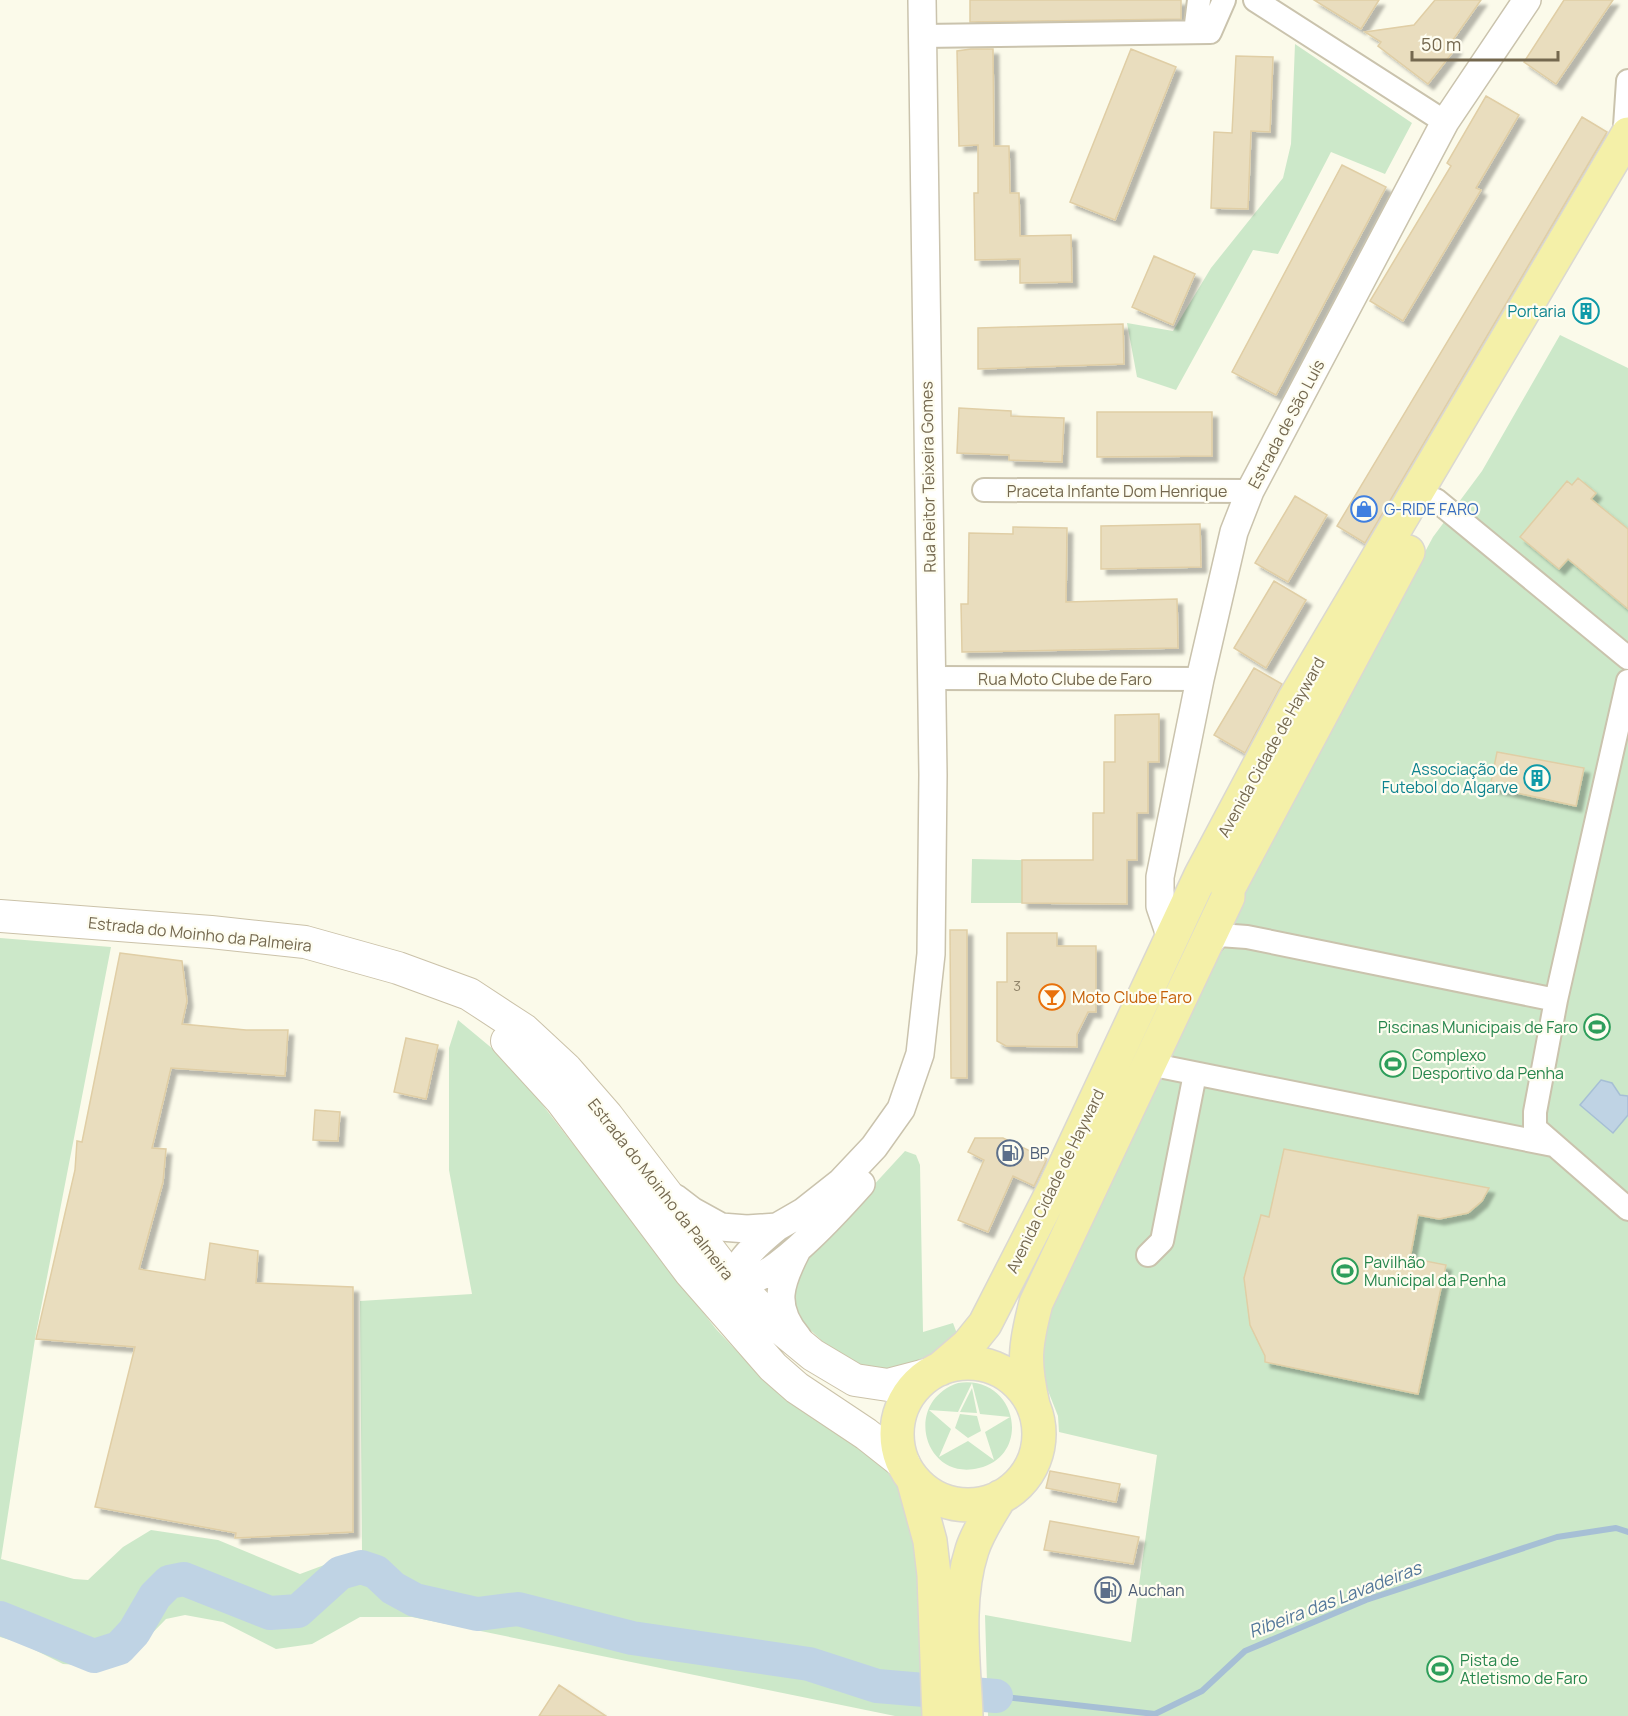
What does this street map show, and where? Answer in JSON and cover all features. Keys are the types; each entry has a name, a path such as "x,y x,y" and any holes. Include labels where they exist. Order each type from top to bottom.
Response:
{"main road":[{"name":"Avenida Cidade de Hayward","path":"1033,1405 1025,1371 1026,1342 1036,1303 1228,897 1228,889 1627,149"},
{"name":"Avenida Cidade de Hayward","path":"935,1371 968,1345 985,1324 1054,1189 1171,938 1174,896 1241,796 1294,700 1627,149"},
{"name":"Estrada do Moinho da Palmeira","path":"0,916 211,932 305,942 398,968 469,994 524,1030 566,1070 607,1116 734,1282 778,1327 813,1355 855,1380 888,1385 935,1371"},
{"name":"Estrada do Moinho da Palmeira","path":"398,968 466,1009 517,1050 561,1100 690,1272 772,1367 797,1388 866,1434 908,1471"},
{"path":"908,1471 931,1495 953,1503 977,1504 1000,1497 1021,1481 1033,1462 1039,1428 1033,1405 1021,1386 994,1368 961,1363 935,1371 914,1387 900,1414 897,1434 908,1471 930,1541 950,1661 966,1716"},
{"path":"939,1716 950,1661 963,1614 967,1569 979,1533 1000,1497"}],"street":[{"name":"Rua Reitor Teixeira Gomes","path":"922,0 931,678 931,954"},
{"path":"1199,0 1202,32"},
{"path":"1202,32 1224,0"},
{"path":"1255,0 1445,122"},
{"name":"Estrada de São Luís","path":"1174,896 1200,679 1234,532 1250,491 1445,122 1527,0"},
{"path":"922,36 1202,32"},
{"path":"1627,149 1628,81"},
{"name":"Praceta Infante Dom Henrique","path":"984,490 1250,491"},
{"path":"1436,500 1628,658"},
{"name":"Rua Moto Clube de Faro","path":"931,678 1200,679"},
{"path":"1628,681 1556,1000 1534,1112 1535,1128 1628,1209"},
{"path":"1228,897 1226,920 1232,930 1247,937"},
{"path":"1199,958 1219,935 1247,937 1556,1000"},
{"path":"746,1336 734,1311 731,1293 736,1268 756,1245 777,1227 803,1212 841,1182 874,1147 901,1109 920,1054 931,954"},
{"path":"690,1272 702,1278 734,1282 748,1282 761,1275 798,1248 873,1171 908,1119 930,1056 934,1032 931,954"},
{"path":"1149,1064 1557,1146"},
{"path":"1148,1255 1162,1241 1196,1074"},
{"path":"660,1186 692,1211 721,1227 747,1229 777,1227"},
{"path":"798,1248 782,1280 781,1305 788,1326 813,1355"}],"green space":[{"path":"1295,44 1412,123 1385,174 1331,152 1278,254 1253,250 1176,390 1137,377 1127,323 1173,331 1211,268 1283,178 1291,144"},
{"name":"Complexo Desportivo da Penha","path":"1560,335 1628,368 1628,1716 988,1716 985,1615 1131,1642 1157,1455 1059,1432 1058,1416 1039,1368 1042,1324 1209,953 1433,537 1482,471"},
{"path":"972,859 1022,860 1022,903 971,903"},
{"path":"0,938 111,947 35,1339 1,1559 74,1579 88,1580 123,1547 151,1530 218,1540 300,1574 362,1551 360,1301 472,1294 449,1170 449,1048 458,1020 511,1064 716,1329 749,1364 785,1394 892,1474 901,1489 918,1533 930,1716 895,1716 412,1617 360,1617 312,1644 276,1649 223,1622 185,1615 166,1619 129,1657 96,1666 63,1664 21,1643 0,1637"},
{"path":"905,1151 916,1155 920,1165 923,1332 953,1323 956,1331 963,1336 917,1369 873,1370 852,1362 831,1349 806,1326 796,1312 792,1298 801,1264"},
{"path":"958,1383 972,1383 958,1412 929,1410 941,1393"},
{"path":"972,1383 994,1391 1005,1403 1011,1417 1012,1433 1007,1448 996,1460 979,1468 960,1469 945,1463 933,1452 927,1438 926,1422 929,1410 951,1429 939,1457 968,1441 994,1460 985,1432 1010,1417 980,1414"},
{"path":"972,1388 977,1413 960,1412"},
{"path":"960,1414 977,1416 981,1431 968,1438 955,1428"}],"water":[{"path":"1601,1080 1612,1083 1620,1095 1628,1096 1628,1115 1613,1133 1580,1105"}],"building":[{"path":"970,0 1181,0 1181,19 970,22"},
{"path":"1314,0 1379,0 1361,29"},
{"path":"1435,0 1481,0 1450,44 1456,48 1428,84 1378,46 1381,42 1365,32 1414,25"},
{"path":"1564,0 1613,0 1556,84 1524,62"},
{"path":"993,49 994,146 1009,146 1010,193 1019,193 1020,236 1071,235 1072,282 1020,283 1020,259 975,260 974,193 978,193 978,145 959,146 957,51"},
{"path":"1131,49 1176,67 1115,220 1070,202"},
{"path":"1236,56 1273,57 1270,132 1251,131 1248,209 1211,208 1214,132 1232,133"},
{"path":"1486,96 1519,115 1476,188 1481,190 1403,321 1370,301 1451,166 1447,163"},
{"path":"1582,117 1607,132 1365,543 1337,526"},
{"path":"1342,165 1386,187 1276,395 1232,372"},
{"path":"1154,256 1195,274 1173,325 1132,307"},
{"path":"1123,324 1124,364 978,369 978,328"},
{"path":"959,408 1011,411 1011,416 1064,418 1062,462 1009,460 1009,455 957,453"},
{"path":"1097,412 1212,412 1212,456 1097,457"},
{"path":"1578,478 1596,493 1591,499 1628,529 1628,609 1568,559 1559,569 1520,537 1567,481 1572,485"},
{"path":"1295,496 1327,515 1288,582 1255,563"},
{"path":"1200,524 1201,567 1101,569 1101,526"},
{"path":"1013,527 1067,528 1066,602 1177,599 1178,648 962,652 961,604 968,604 969,533 1013,534"},
{"path":"1274,581 1306,600 1266,668 1234,648"},
{"path":"1254,668 1282,684 1245,753 1214,735"},
{"path":"1159,714 1159,762 1148,762 1148,813 1137,813 1137,860 1127,860 1127,904 1022,903 1022,860 1093,860 1093,813 1104,813 1104,762 1115,762 1115,715"},
{"name":"Associação de Futebol do Algarve","path":"1497,752 1584,768 1576,806 1490,787"},
{"path":"950,930 967,930 967,1078 951,1078"},
{"path":"1007,933 1057,933 1057,946 1096,946 1096,1012 1088,1012 1077,1034 1077,1047 1006,1046 997,1041 997,982 1007,982"},
{"path":"120,953 182,961 187,1001 182,1024 246,1030 288,1030 285,1076 171,1068 152,1148 166,1149 163,1182 139,1269 205,1280 210,1243 258,1251 256,1283 353,1287 353,1532 235,1538 236,1533 95,1507 135,1347 36,1339 75,1170 77,1141 82,1142"},
{"path":"406,1038 438,1045 426,1099 394,1092"},
{"path":"315,1110 340,1112 338,1141 313,1140"},
{"path":"975,1138 1003,1138 1047,1159 1034,1186 1013,1176 988,1232 958,1220 984,1160 968,1152"},
{"name":"Pavilhão Municipal da Penha","path":"1284,1149 1489,1188 1482,1201 1468,1213 1439,1219 1418,1215 1410,1258 1446,1265 1418,1394 1265,1362 1265,1356 1250,1325 1244,1278 1261,1215 1269,1217"},
{"path":"1050,1471 1120,1484 1116,1502 1046,1488"},
{"path":"1050,1521 1139,1537 1133,1564 1044,1550"},
{"path":"559,1685 606,1716 539,1716"}],"waterway":[{"name":"Ribeira das Lavadeiras","path":"996,1696 1155,1714 1202,1691 1245,1651 1366,1600 1557,1537 1616,1528 1628,1532"},
{"path":"0,1618 94,1656 119,1648 134,1632 155,1596 169,1582 184,1579 270,1613 298,1611 340,1573 361,1567 376,1572 393,1588 415,1600 477,1614 518,1609 632,1638 809,1664 877,1686 996,1696"}],"place":[{"name":"Portaria","path":"1586,311"},
{"name":"G-RIDE FARO","path":"1364,509"},
{"name":"Associação de Futebol do Algarve","path":"1537,778"},
{"name":"Moto Clube Faro","path":"1052,997"},
{"name":"Piscinas Municipais de Faro","path":"1597,1027"},
{"name":"Complexo Desportivo da Penha","path":"1393,1064"},
{"name":"BP","path":"1010,1153"},
{"name":"Pavilhão Municipal da Penha","path":"1345,1271"},
{"name":"Auchan","path":"1108,1590"},
{"name":"Pista de Atletismo de Faro","path":"1440,1669"}]}
